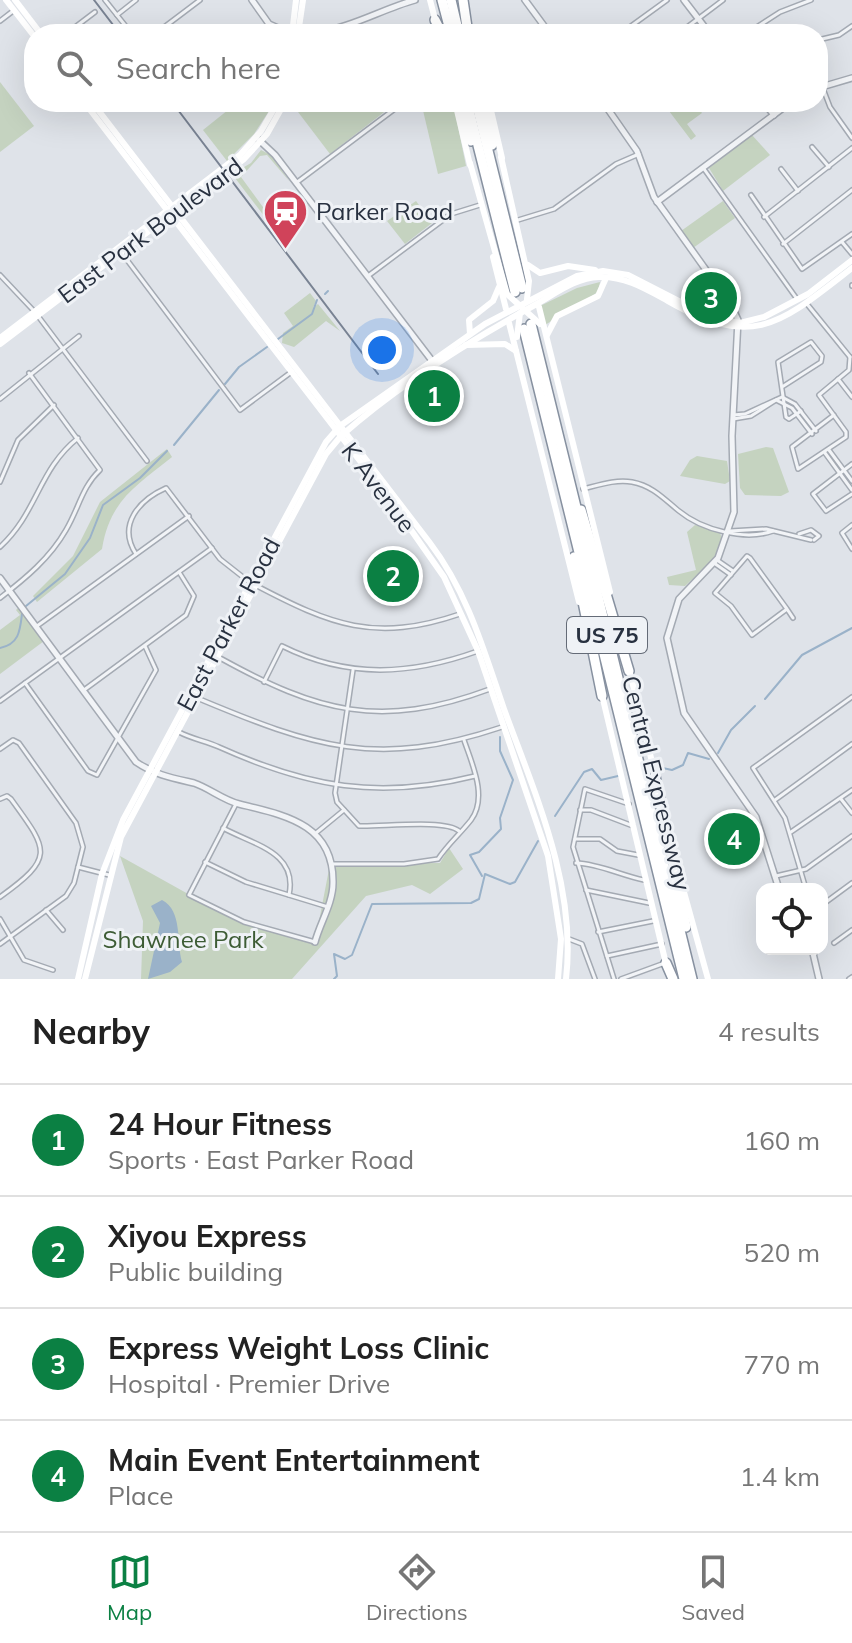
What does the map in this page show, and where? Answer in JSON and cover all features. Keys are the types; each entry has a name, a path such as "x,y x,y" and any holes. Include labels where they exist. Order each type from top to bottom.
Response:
{"highway":[{"path":"442,0 448,24"},
{"path":"451,0 457,24"},
{"path":"463,0 468,24"},
{"path":"435,20 436,24"},
{"path":"462,112 490,179"},
{"path":"470,112 522,293"},
{"path":"478,112 490,179"},
{"path":"487,112 490,179"},
{"name":"Central Expressway","path":"523,324 574,500 692,979"},
{"name":"Central Expressway","path":"523,324 684,979"},
{"path":"574,500 583,512 629,671"},
{"path":"571,522 572,544 602,696"},
{"path":"655,776 687,933 684,946"},
{"path":"666,963 671,979"}],"main road":[{"path":"6,0 16,5 32,24"},
{"path":"295,24 296,0"},
{"path":"297,24 303,0"},
{"path":"430,0 435,20"},
{"path":"16,5 27,24"},
{"name":"K Avenue","path":"93,112 172,210 392,498 427,545 466,611 538,816 552,868 564,939 566,979"},
{"name":"K Avenue","path":"98,112 111,132"},
{"name":"East Park Boulevard","path":"259,140 273,112"},
{"name":"East Park Boulevard","path":"0,344 259,140 278,112"},
{"path":"460,112 506,309"},
{"path":"489,112 528,265 522,293 523,324 571,439"},
{"path":"501,157 522,293 523,324 551,488"},
{"path":"470,163 522,293"},
{"path":"772,317 852,257"},
{"path":"528,265 538,273 568,266 605,274 628,275 714,324 738,326 806,303 852,268"},
{"path":"499,282 493,301 469,320 472,336 577,282 605,274"},
{"path":"547,339 557,316 598,296 605,274"},
{"name":"Central Expressway","path":"539,307 708,979"},
{"name":"East Park Boulevard","path":"0,338 36,314"},
{"name":"Central Expressway","path":"523,324 518,354 666,963"},
{"name":"East Parker Road","path":"78,979 119,827 175,730 314,470 340,431 472,336"},
{"name":"East Parker Road","path":"434,363 461,347 472,336"},
{"path":"461,347 505,344 518,354"},
{"name":"East Parker Road","path":"85,979 106,874"},
{"name":"K Avenue","path":"558,979 564,939"}],"street":[{"path":"105,0 124,24"},
{"path":"117,15 136,0"},
{"path":"252,0 264,20 274,24"},
{"path":"350,24 415,0"},
{"path":"525,0 543,24"},
{"path":"634,24 667,0"},
{"path":"684,0 703,24"},
{"path":"692,24 723,0"},
{"path":"761,24 780,12 811,0"},
{"path":"167,24 196,1"},
{"path":"0,21 16,5"},
{"path":"79,24 95,12"},
{"path":"828,38 839,35 852,26"},
{"path":"828,85 852,78"},
{"path":"828,103 852,138"},
{"path":"296,183 391,112"},
{"path":"610,112 639,154 645,179 657,202 731,305 738,326 733,417 735,497 730,531 715,561 679,599 669,627 668,648 689,724 756,817 778,883"},
{"path":"657,202 778,112"},
{"path":"259,140 296,183 434,363"},
{"path":"812,147 829,167"},
{"path":"764,217 852,148"},
{"path":"518,220 554,209 616,164 639,154"},
{"path":"704,169 798,299 806,303 851,356 850,367 819,395 834,415 847,434 801,469 796,467 791,449 834,415"},
{"path":"781,169 798,191"},
{"path":"783,244 852,190"},
{"path":"751,195 802,269 852,234"},
{"path":"368,276 449,215 480,205"},
{"path":"842,242 852,257"},
{"path":"120,250 240,410 294,370"},
{"path":"0,275 36,314 147,461"},
{"path":"0,285 6,280"},
{"path":"0,399 79,336"},
{"path":"782,387 821,362 822,356 807,341 780,360 782,399 787,419 799,412"},
{"path":"0,598 38,567 60,540 86,484 100,470 29,373"},
{"path":"838,379 852,397"},
{"path":"782,399 799,412"},
{"path":"733,417 751,416 776,400 793,401"},
{"path":"789,406 793,401"},
{"path":"793,401 814,432"},
{"path":"0,482 18,440 54,405"},
{"path":"0,547 26,519 53,460 78,438"},
{"path":"827,451 852,481"},
{"path":"842,471 852,492 828,511 813,494 842,471 852,464"},
{"path":"583,489 612,482 635,483 655,491 688,517 730,531 773,531 799,534 812,540 819,536 811,530 799,534"},
{"path":"136,554 128,536 131,517 139,506 164,488 171,492 227,565 253,584 307,612 354,628 409,628 466,611"},
{"path":"37,626 189,516"},
{"path":"852,525 842,533 852,549"},
{"path":"0,701 212,548"},
{"path":"787,609 752,635 731,606 715,594 744,557 750,558 787,609 793,618"},
{"path":"715,561 732,573"},
{"path":"82,692 182,619 194,596 179,572"},
{"path":"0,578 133,760 152,772 195,784 236,804 284,814 314,834 330,864 333,882 315,942 244,922 189,895 236,804"},
{"path":"25,683 91,774 100,773 156,670 145,646"},
{"path":"264,682 282,646 311,659 353,670 415,669 481,649"},
{"path":"215,656 298,698 347,710 386,712 427,708 494,688"},
{"path":"353,670 336,798 359,826 443,823 459,831"},
{"path":"193,696 282,733 342,748 396,751 464,740 507,725"},
{"path":"804,883 791,832 775,800 754,770 852,697"},
{"path":"175,730 262,767 336,786 402,789 475,776"},
{"path":"0,749 15,740 80,829 83,847 71,890 0,944"},
{"path":"330,864 434,862 476,809 479,793 464,740"},
{"path":"775,800 852,744"},
{"path":"614,979 576,863 575,839 585,789 629,804"},
{"path":"791,832 852,790"},
{"path":"0,799 7,796 38,838 40,860 31,875 0,897"},
{"path":"841,799 852,813"},
{"path":"314,834 344,810"},
{"path":"580,810 591,810 634,826"},
{"path":"223,828 283,858 291,875 289,895"},
{"path":"776,876 800,871 852,836"},
{"path":"575,839 600,839 617,851 642,856"},
{"path":"205,862 246,882 328,907"},
{"path":"576,863 598,864 615,874 648,882"},
{"path":"78,867 106,874"},
{"path":"828,901 852,883"},
{"path":"585,889 653,904"},
{"path":"46,910 63,930"},
{"path":"0,919 24,960 53,970"},
{"path":"598,932 657,921"},
{"path":"834,943 852,930"},
{"path":"564,939 582,944 595,979"},
{"path":"607,957 662,944"},
{"path":"813,955 819,979"},
{"path":"621,979 666,963"}],"green space":[{"path":"0,82 34,126 0,152"},
{"path":"226,112 268,112 254,134 227,161 203,130"},
{"path":"298,112 384,112 330,154"},
{"path":"423,112 455,112 466,166 438,174"},
{"path":"670,112 701,112 687,124 696,136 691,140"},
{"path":"752,135 770,155 723,191 709,168"},
{"path":"261,150 271,155 290,182 267,155 260,156 241,177 276,225 277,233 232,174 251,163"},
{"path":"416,201 432,223 405,244 387,221"},
{"path":"723,201 735,218 693,248 681,231"},
{"path":"600,282 598,292 545,325 540,306 577,288"},
{"path":"310,293 316,301 313,308 318,304 340,331 326,321 294,347 282,343 283,333 293,326 284,313"},
{"path":"773,448 789,492 781,496 745,495 740,488 738,454"},
{"path":"167,449 172,457 136,486 118,506 102,549 37,602 33,596 73,556 100,502"},
{"path":"697,456 727,461 730,481 725,484 680,476 690,460"},
{"path":"695,525 720,532 720,548 685,586 669,585 667,577 696,570 687,532"},
{"path":"19,607 44,641 0,674 0,630 20,615 16,610"},
{"name":"Shawnee Park","path":"449,848 463,869 430,894 412,885 366,896 292,979 141,979 143,921 120,856 233,919 315,942 330,864 440,863"}],"water":[{"path":"162,900 169,905 176,919 182,962 170,972 148,979 160,923 151,906"}],"waterway":[{"path":"325,294 328,291"},
{"path":"278,339 312,314 317,300"},
{"path":"225,384 239,367 267,347"},
{"path":"174,445 219,390"},
{"path":"26,606 65,574 90,538 103,505 140,478 167,451"},
{"path":"0,648 15,640 22,614"},
{"path":"765,699 802,655 852,628"},
{"path":"718,753 731,730 755,706"},
{"path":"482,876 470,855 479,852 501,829 500,818 513,780 500,751 500,737"},
{"path":"658,767 672,770 683,765 688,753 709,759"},
{"path":"555,816 584,772 592,769 601,780 618,776"},
{"path":"334,979 337,976 334,954 345,959 352,955 372,904 471,903 479,899 485,874 510,884 515,882 538,841"}],"tram line":[{"path":"94,0 112,24"},
{"path":"180,112 378,374"}],"place":[{"name":"Parker Road","path":"285,250"},
{"name":"Express Weight Loss Clinic","path":"711,298"},
{"name":"24 Hour Fitness","path":"434,396"},
{"name":"Xiyou Express","path":"393,576"},
{"name":"Main Event Entertainment","path":"734,839"}]}
